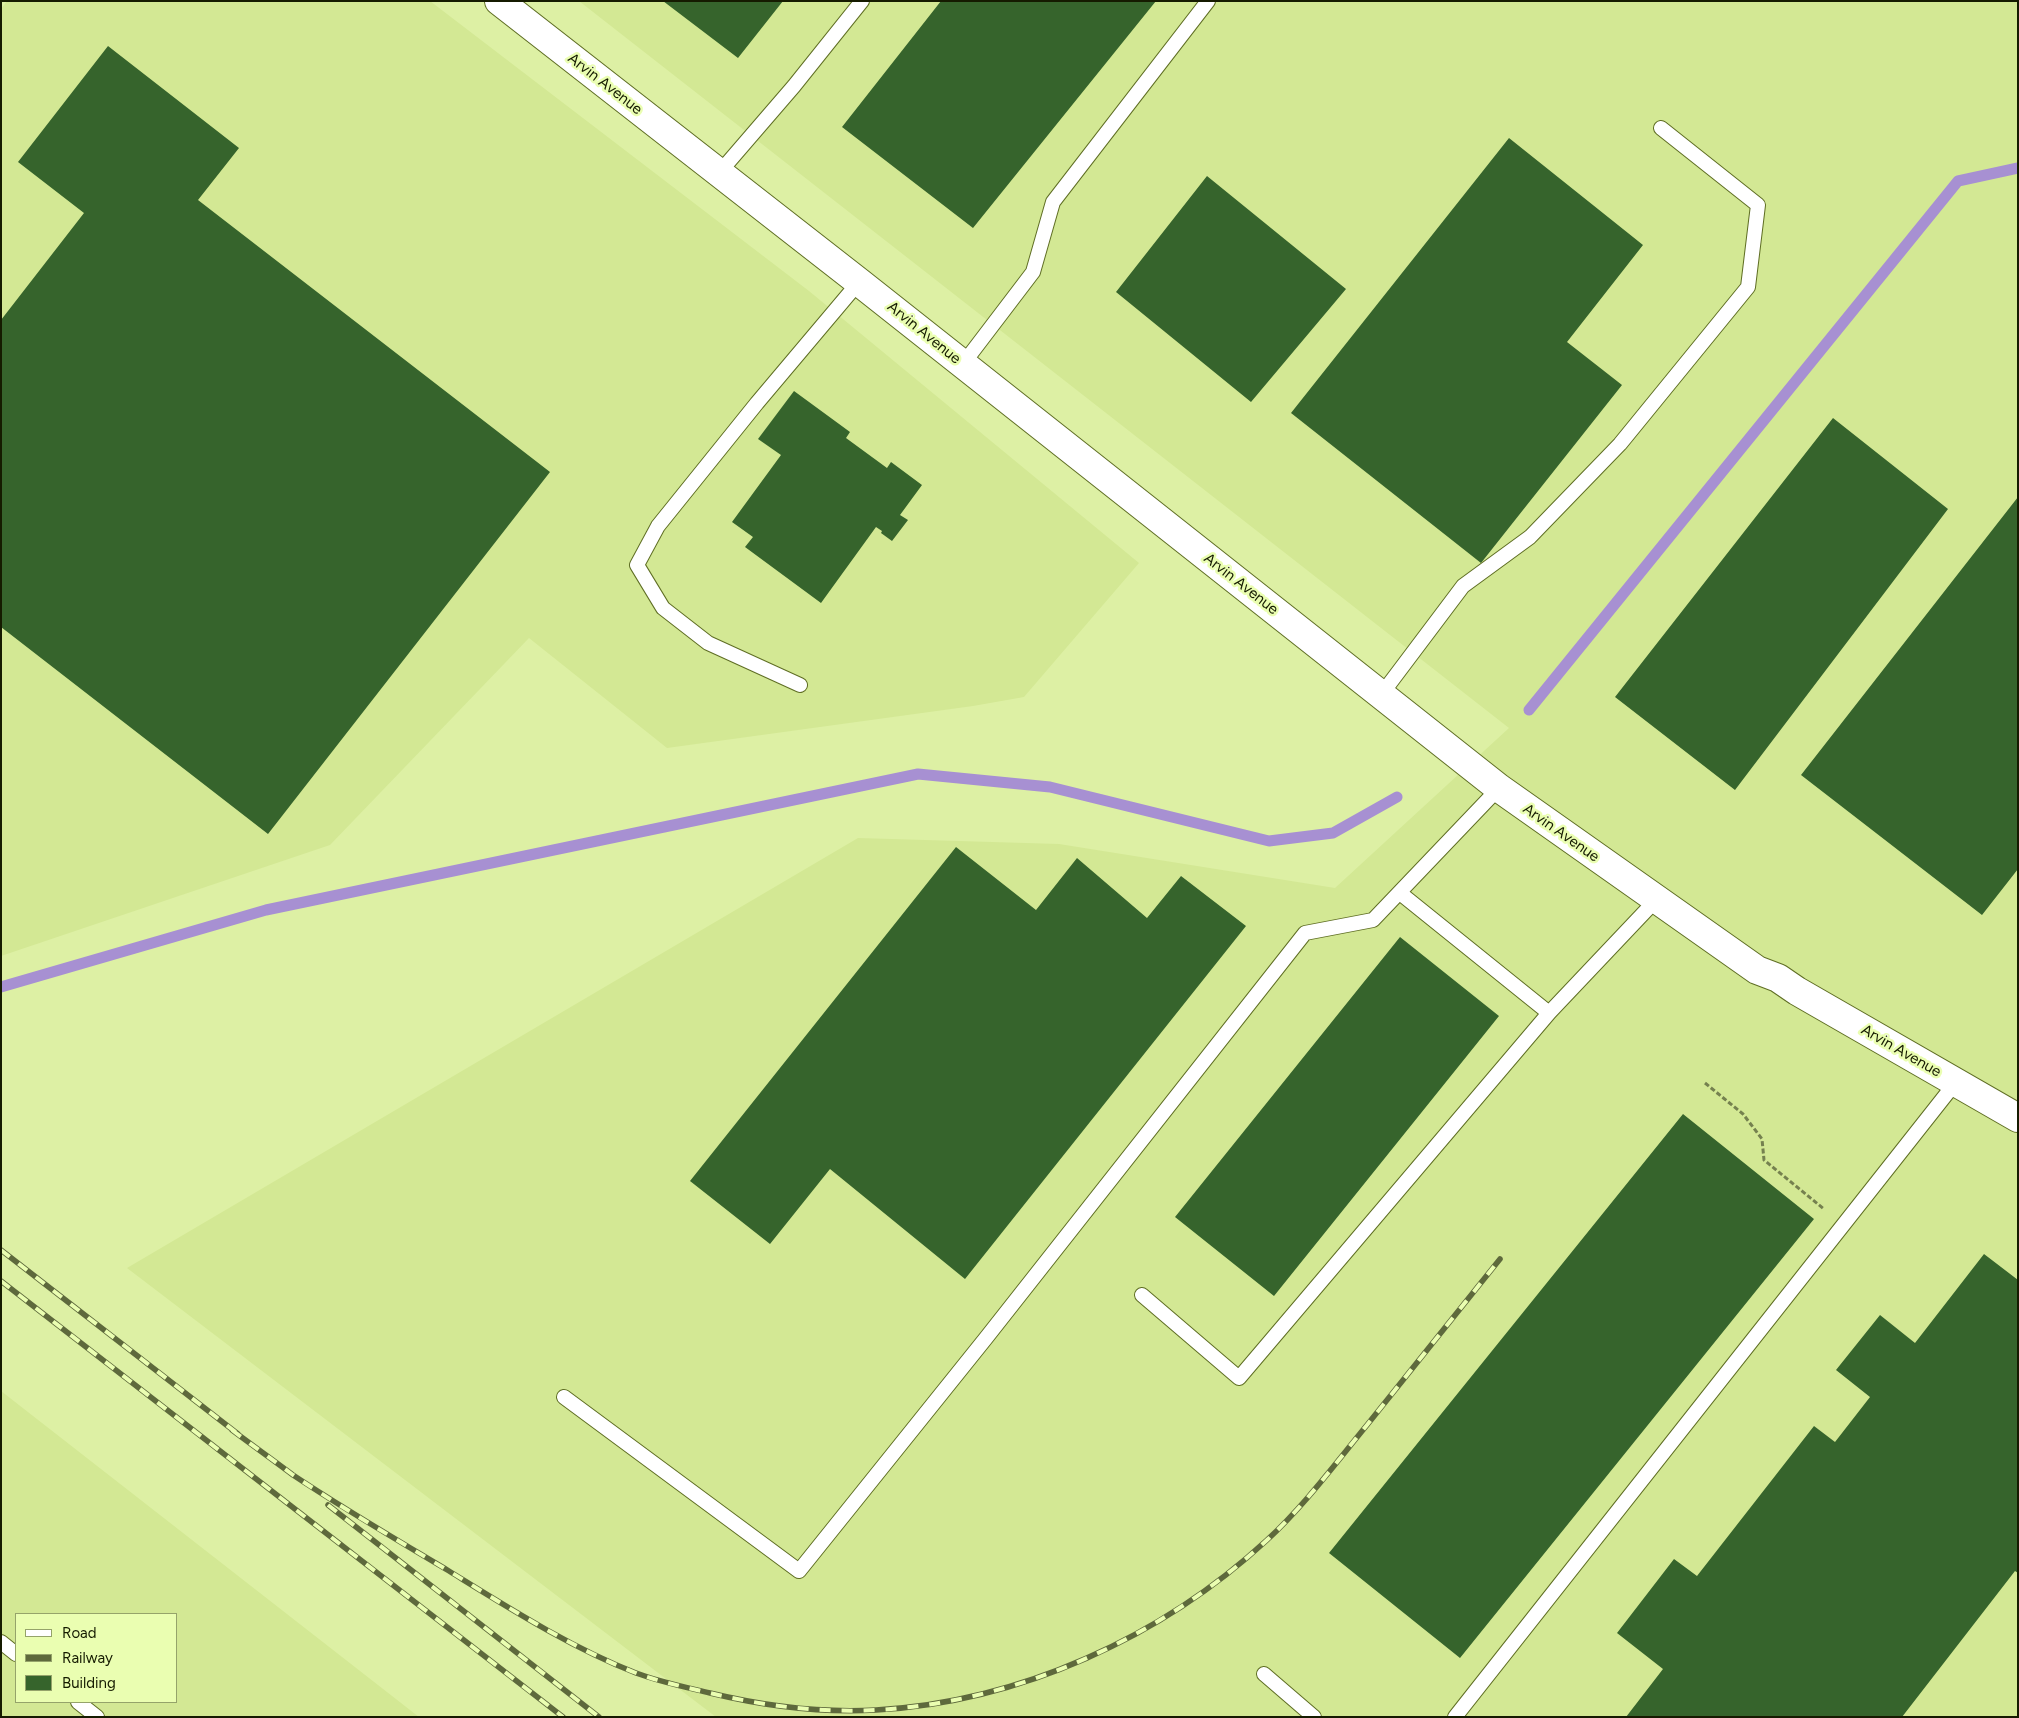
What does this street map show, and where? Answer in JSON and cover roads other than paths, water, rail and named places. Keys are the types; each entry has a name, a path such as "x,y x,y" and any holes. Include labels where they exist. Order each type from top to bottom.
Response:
{"street":[{"name":"Arvin Avenue","path":"498,1 859,282 1499,788 1757,970 1778,978 1797,991 2018,1118"}],"lane":[{"path":"719,173 794,86 862,1"},
{"path":"963,364 1033,272 1053,202 1208,1"},
{"path":"1381,695 1463,586 1530,537 1620,444 1748,287 1758,205 1661,128"},
{"path":"800,685 708,643 663,608 637,565 658,526 757,403 859,282"},
{"path":"564,1397 799,1572 986,1338 1304,933 1373,920 1499,788"},
{"path":"1400,893 1550,1013"},
{"path":"1142,1295 1239,1378 1550,1013 1656,900"},
{"path":"1455,1717 1956,1082"},
{"path":"1,1642 15,1653"},
{"path":"1264,1674 1314,1717"},
{"path":"79,1703 97,1717"}],"waterway":[{"path":"1529,710 1958,181 2018,168"},
{"path":"1,987 266,910 918,774 1050,787 1269,841 1333,833 1397,797"}],"railway":[{"path":"1,1250 238,1434"},
{"path":"232,1430 312,1488 517,1613 587,1651 636,1673 730,1698 792,1708 855,1711 930,1704 983,1694 1035,1678 1086,1658 1135,1634 1182,1606 1226,1575 1281,1527 1306,1499 1500,1259"},
{"path":"1,1281 563,1717"},
{"path":"328,1505 599,1717"}]}
